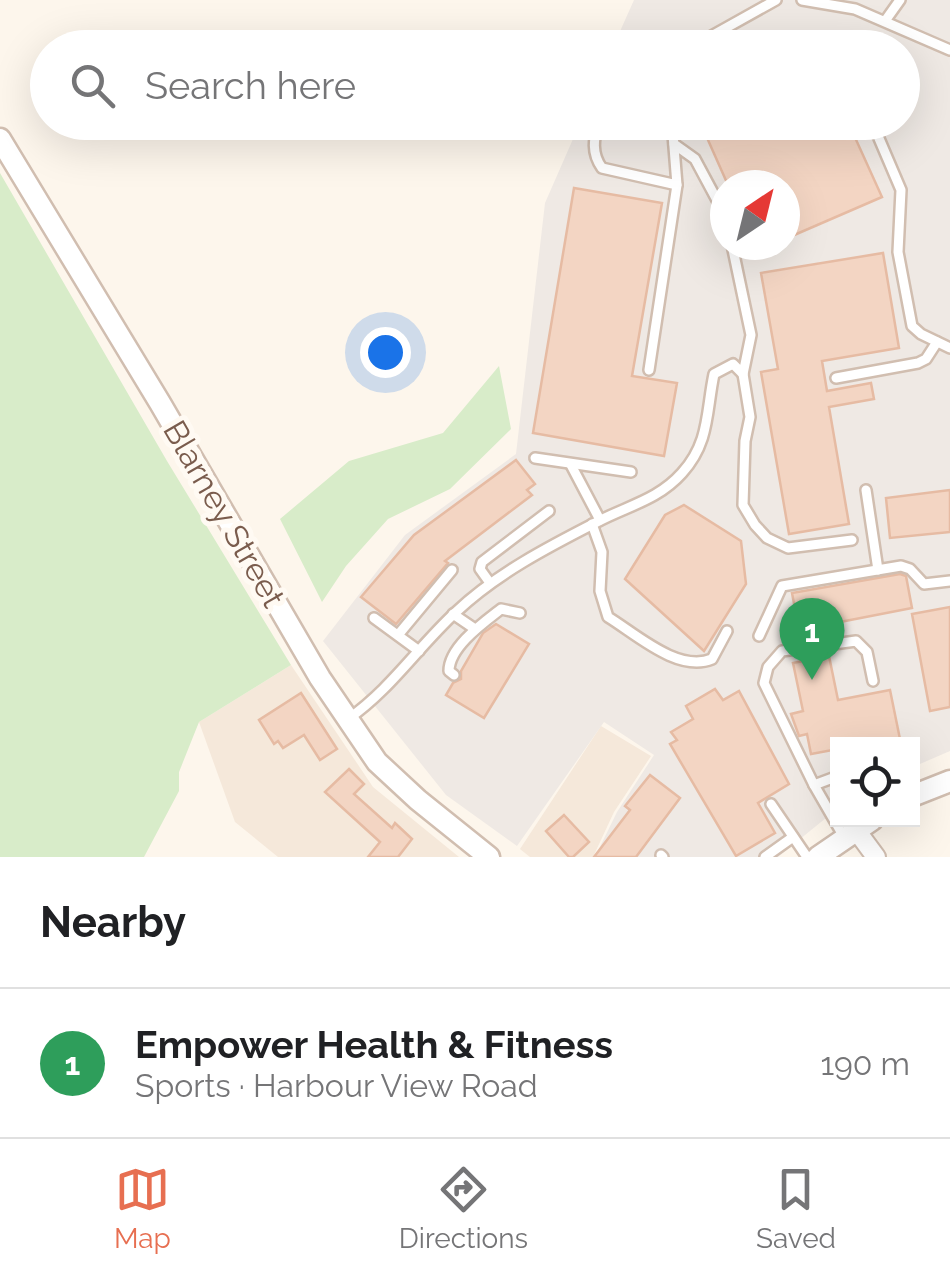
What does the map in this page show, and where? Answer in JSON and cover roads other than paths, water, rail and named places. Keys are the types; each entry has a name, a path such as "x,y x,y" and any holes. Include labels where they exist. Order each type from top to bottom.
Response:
{"street":[{"name":"Blarney Street","path":"0,139 320,678 377,762 488,857"},
{"path":"920,793 950,782"},
{"path":"818,857 858,829 876,857"}],"lane":[{"path":"722,30 776,0"},
{"path":"802,0 855,9 905,30"},
{"path":"885,21 900,0"},
{"path":"920,37 950,50"},
{"path":"595,140 594,150 602,168 677,185"},
{"path":"649,370 677,185 674,140"},
{"path":"880,140 901,190 898,252 910,318 916,331 950,348"},
{"path":"674,144 695,159 710,187"},
{"path":"735,260 751,335 743,374 750,417 745,441 743,505 767,538 788,548 852,540"},
{"path":"836,378 918,362 926,358 937,342"},
{"path":"348,718 383,693 453,614 490,583 596,522 648,500 682,473 704,439 714,374 733,364 743,374"},
{"path":"535,458 631,472"},
{"path":"571,465 596,522 602,552 600,591 608,617 689,663 712,659 727,631"},
{"path":"866,490 878,570"},
{"path":"490,583 480,570 482,562 549,510"},
{"path":"759,636 782,586 904,566 924,584 950,581"},
{"path":"398,635 452,570"},
{"path":"454,675 448,664 474,629 501,608 520,612"},
{"path":"453,614 474,629"},
{"path":"374,618 419,651"},
{"path":"858,829 814,785 764,682 768,667 782,651 856,641 867,652 873,681"},
{"path":"814,785 830,779"},
{"path":"771,804 807,857"},
{"path":"765,857 793,836"}],"place":[{"name":"Empower Health & Fitness","path":"812,680"}]}
